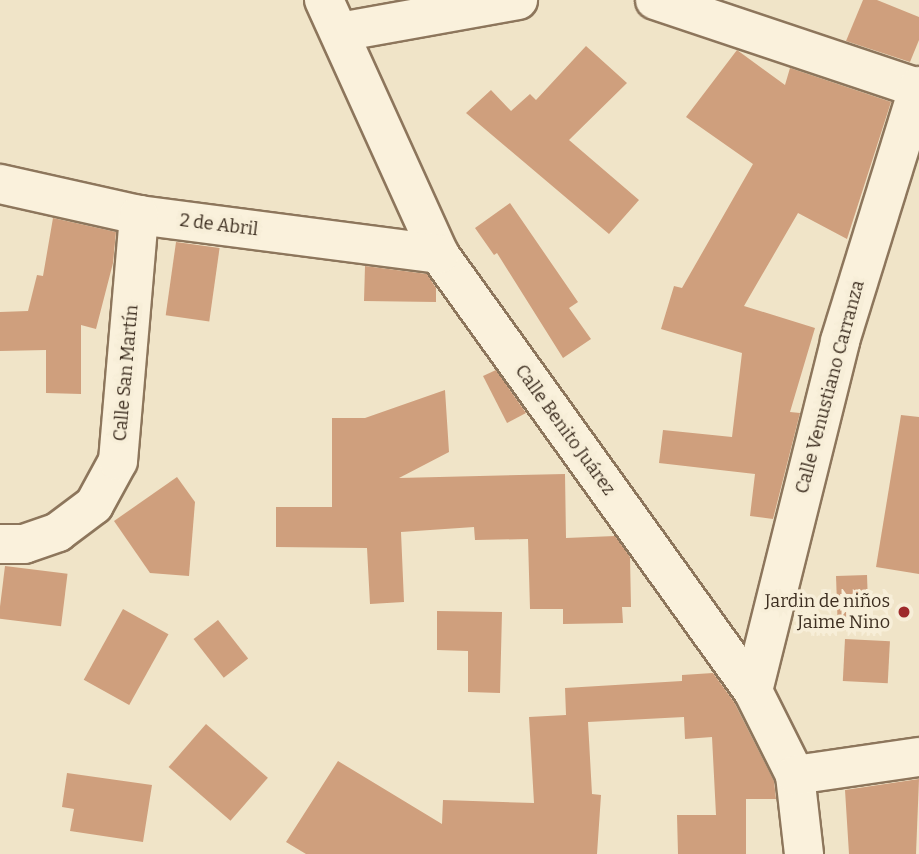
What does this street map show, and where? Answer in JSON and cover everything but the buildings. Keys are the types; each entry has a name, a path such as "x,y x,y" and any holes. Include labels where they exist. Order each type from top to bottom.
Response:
{"street":[{"path":"332,16 518,0"},
{"path":"654,0 919,87"},
{"name":"Calle Benito Juárez","path":"332,16 439,254 753,691 795,775 804,854"},
{"name":"Calle Venustiano Carranza","path":"753,691 840,341 919,87"},
{"name":"2 de Abril","path":"0,184 139,215 439,254"},
{"name":"Calle San Martín","path":"0,544 24,544 58,532 94,505 118,461 139,215"},
{"path":"795,775 919,757"}],"place":[{"name":"Jardin de niños Jaime Nino","path":"904,612"}]}
